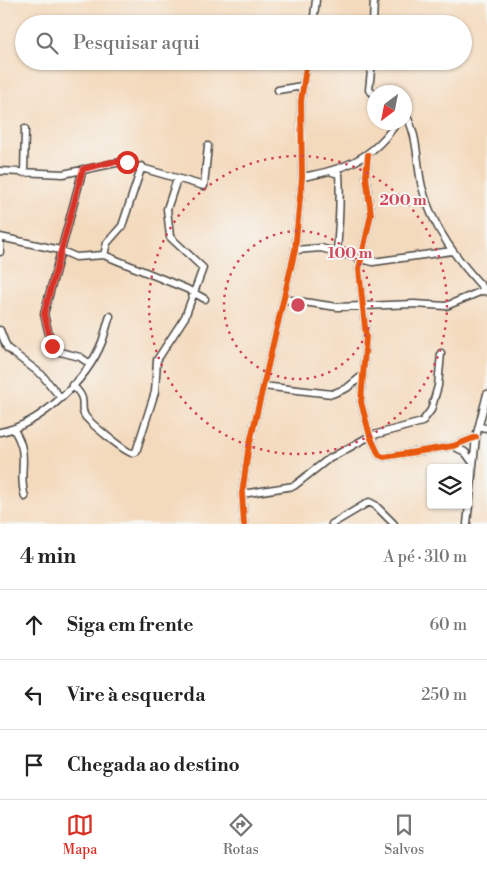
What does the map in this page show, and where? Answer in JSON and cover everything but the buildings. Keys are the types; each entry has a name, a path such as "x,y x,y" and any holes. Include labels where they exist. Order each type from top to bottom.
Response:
{"street":[{"path":"314,15 316,0"},
{"path":"373,15 374,0"},
{"path":"244,524 242,494 248,451 295,250 302,178 302,86 305,70"},
{"path":"370,85 371,70"},
{"path":"278,90 302,86"},
{"path":"284,299 336,307 414,304 446,306 486,290 452,251 438,229 422,188 412,128"},
{"path":"24,129 24,173"},
{"path":"302,178 332,172 368,156 389,130"},
{"path":"0,171 63,174 112,162 127,162 204,186 208,146"},
{"path":"368,156 366,176 371,214 359,269 366,337 362,402 370,436 379,455 384,457 453,446 476,437"},
{"path":"104,254 109,240 122,226 142,166"},
{"path":"83,169 45,306 45,322 52,346 56,350 80,357 90,364"},
{"path":"332,172 339,174 340,183 337,252"},
{"path":"72,385 82,396 83,412 87,419 124,450 132,453 136,452 155,392 157,360 185,317 204,268 176,245 169,232 167,209 177,179"},
{"path":"0,252 0,238 60,250 76,257 104,254 194,292 205,299"},
{"path":"295,250 321,248 361,260 384,261 452,251"},
{"path":"0,432 14,430 37,419 72,385 90,364 102,343 110,316"},
{"path":"0,330 7,348 42,375 60,397"},
{"path":"242,494 294,486 332,457 370,436 416,424 427,417 438,386 441,353"},
{"path":"263,386 332,394 347,388 363,375"},
{"path":"467,524 476,437 487,394"},
{"path":"479,427 487,428"},
{"path":"14,430 23,447 21,482 25,497"},
{"path":"453,446 465,452 473,463"},
{"path":"332,524 369,502 375,505 394,524"}],"cycle path":[{"path":"244,524 242,494 248,451 295,250 302,177 301,101 306,70"},
{"path":"368,155 366,176 371,214 359,269 366,337 361,402 370,436 379,455 384,457 453,446 476,437"}],"route":[{"path":"52,346 45,322 45,306 83,169 112,162 127,162"}]}
